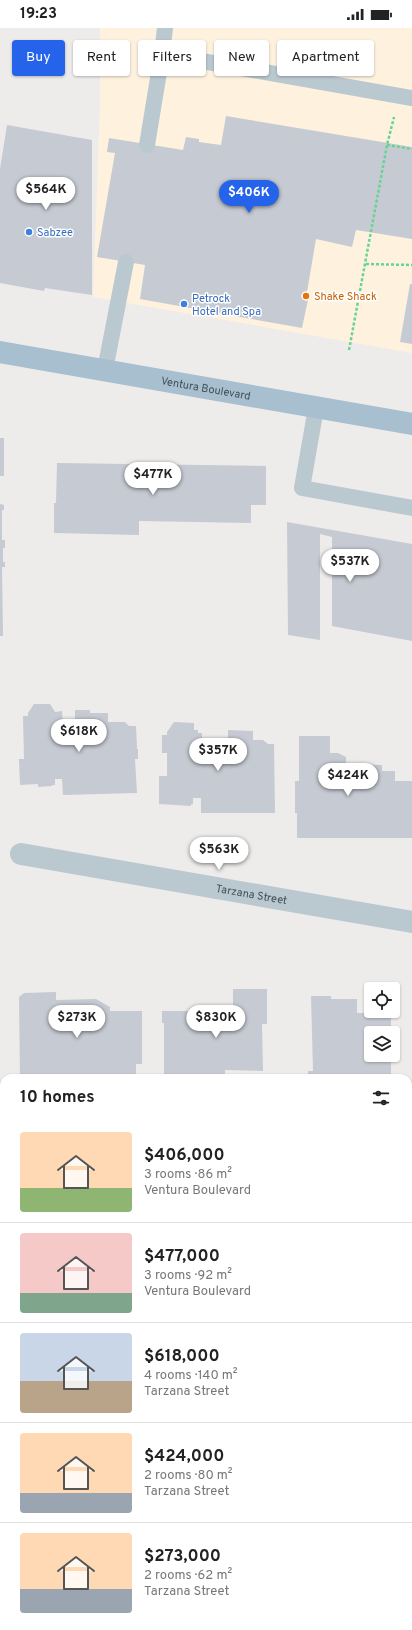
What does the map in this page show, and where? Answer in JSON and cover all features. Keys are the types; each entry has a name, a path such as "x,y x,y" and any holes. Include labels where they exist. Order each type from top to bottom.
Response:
{"main road":[{"name":"Ventura Boulevard","path":"0,352 412,424"}],"street":[{"name":"Tarzana Street","path":"21,854 412,922"}],"lane":[{"path":"164,40 165,28"},
{"path":"206,62 412,98"},
{"path":"147,145 158,76"},
{"path":"105,370 126,262"},
{"path":"316,408 302,488 412,508"}],"path":[{"path":"349,350 387,145 394,123"},
{"path":"387,145 412,149"},
{"path":"366,264 412,265"}],"shaded area":[{"path":"100,28 412,28 412,353 93,297 100,76 130,76 130,40 100,40"}],"building":[{"path":"226,116 412,147 412,239 356,230 352,247 316,239 307,292 309,295 302,328 140,299 145,265 97,257 115,153 107,152 109,138 183,150 186,137 199,139 199,142 221,145"},
{"path":"7,125 92,140 92,295 45,288 44,291 0,283 0,169"},
{"path":"410,284 412,284 412,344 400,342"},
{"path":"0,438 4,438 4,476 0,476"},
{"path":"57,463 266,466 266,505 251,505 251,523 139,521 139,535 54,533 54,503 56,503"},
{"path":"0,504 4,505 4,510 2,510 2,540 5,540 5,548 3,548 3,562 5,562 5,567 2,567 3,636 0,636"},
{"path":"287,522 412,544 412,641 332,626 332,537 320,534 320,640 288,635"},
{"path":"34,704 50,704 55,712 62,711 63,723 75,722 75,710 90,710 90,713 108,713 108,722 125,722 129,726 136,726 138,749 138,759 135,759 137,793 63,795 62,779 55,779 55,785 52,786 38,787 38,784 20,785 19,759 24,759 23,716 28,716 28,713"},
{"path":"174,722 194,723 194,730 198,730 198,733 202,733 202,740 216,741 216,744 228,744 228,730 253,731 253,740 263,740 268,744 274,744 275,813 201,813 201,798 193,798 193,804 191,804 191,806 159,804 159,776 167,776 167,753 162,753 162,735 167,735 167,732"},
{"path":"299,736 330,736 330,753 338,753 346,757 346,764 382,765 382,771 395,771 395,781 412,781 412,838 297,838 295,781 299,781"},
{"path":"233,989 267,989 267,1024 262,1024 263,1071 225,1070 225,1074 164,1074 164,1023 162,1023 162,1011 207,1011 207,1018 233,1018"},
{"path":"56,992 56,1000 96,999 110,1007 110,1011 142,1011 142,1064 136,1064 136,1074 20,1074 19,997 24,993"},
{"path":"311,996 331,996 331,999 357,999 357,1013 364,1013 364,1018 391,1018 391,1026 364,1026 364,1062 391,1062 391,1074 308,1074 308,1071 313,1071"}],"place":[{"name":"Sabzee","path":"29,232"},
{"name":"Shake Shack","path":"306,296"},
{"name":"Petrock Hotel and Spa","path":"184,304"}]}
